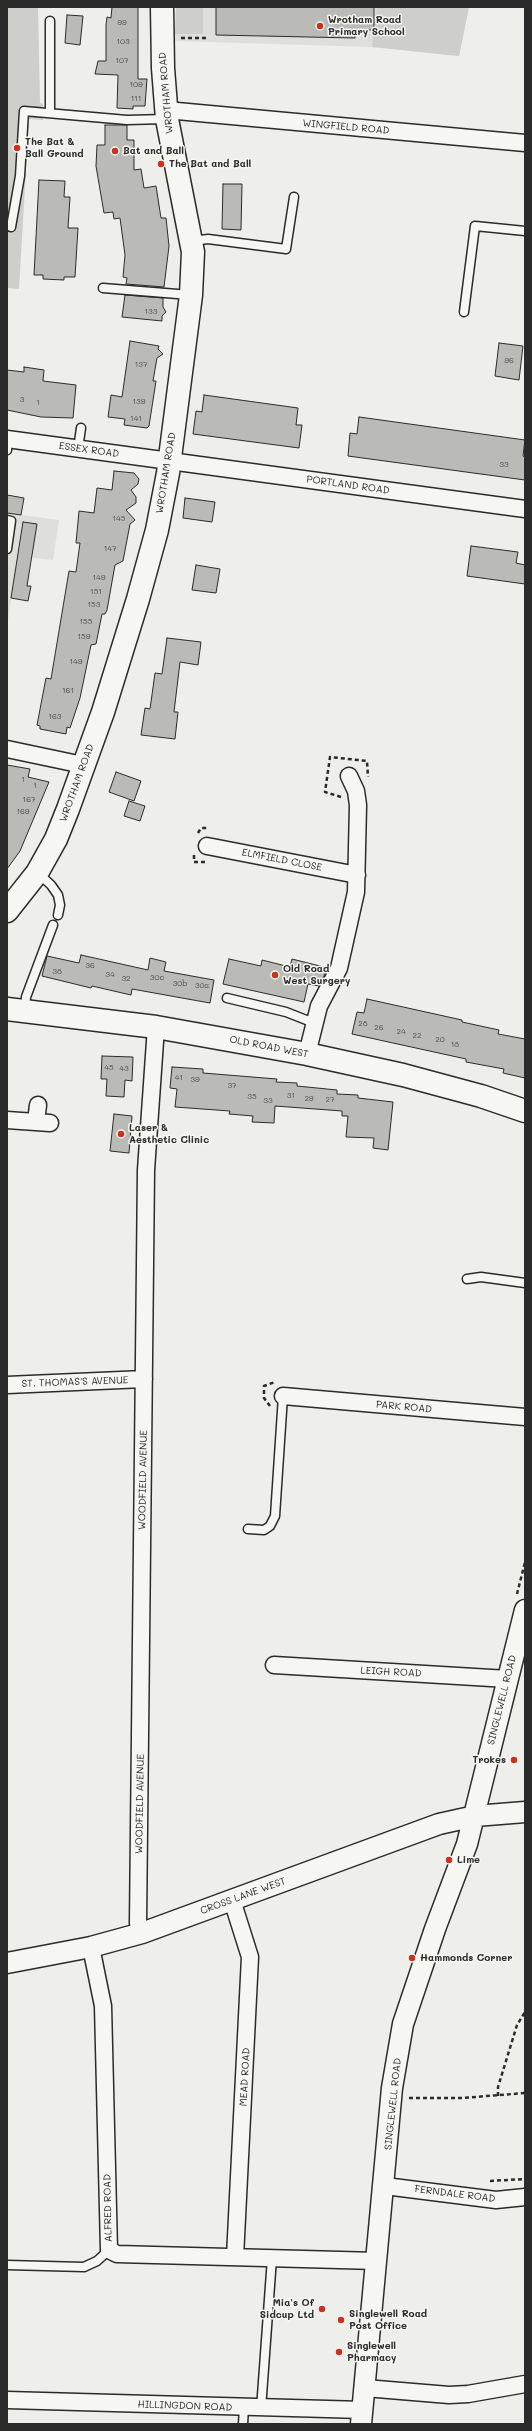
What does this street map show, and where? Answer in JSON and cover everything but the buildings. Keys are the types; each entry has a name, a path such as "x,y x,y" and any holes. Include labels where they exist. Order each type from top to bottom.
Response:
{"main road":[{"name":"WROTHAM ROAD","path":"7,910 37,873 56,839 103,712 148,565 170,461 191,295 192,242 167,114 163,68 162,7"},
{"name":"OLD ROAD WEST","path":"16,1010 156,1027 307,1054 403,1075 481,1096 525,1111"}],"street":[{"name":"WINGFIELD ROAD","path":"167,114 525,143"},
{"name":"ESSEX ROAD","path":"7,443 78,449 170,461"},
{"name":"PORTLAND ROAD","path":"170,461 525,508"},
{"path":"7,749 83,765"},
{"path":"307,1054 319,1006 340,962 356,892 358,805 356,791 350,776"},
{"name":"ELMFIELD CLOSE","path":"201,849 357,875"},
{"name":"WOODFIELD AVENUE","path":"142,1933 138,1923 146,1170 156,1027"},
{"path":"7,1120 43,1122 38,1105"},
{"name":"ST. THOMAS'S AVENUE","path":"7,1385 144,1380"},
{"name":"PARK ROAD","path":"283,1396 525,1417"},
{"name":"SINGLEWELL ROAD","path":"362,2417 385,2186 392,2088 403,2024 435,1929 463,1856 475,1816 525,1610"},
{"name":"LEIGH ROAD","path":"274,1665 508,1679"},
{"name":"CROSS LANE WEST","path":"7,1963 91,1947 142,1933 439,1824 475,1816 525,1812"},
{"name":"MEAD ROAD","path":"232,1900 250,1957 235,2257"},
{"name":"ALFRED ROAD","path":"91,1947 103,2006 109,2250 117,2254 377,2261"},
{"name":"FERNDALE ROAD","path":"385,2186 496,2200 525,2197"},
{"path":"365,2388 449,2395 525,2384"},
{"name":"HILLINGDON ROAD","path":"7,2400 244,2416 261,2409 362,2417"}],"lane":[{"path":"46,113 50,21"},
{"name":"WINGFIELD ROAD","path":"12,227 20,176 24,111 127,120 167,114"},
{"path":"192,242 208,239 286,249 294,197"},
{"path":"464,312 475,226 525,231"},
{"path":"103,288 191,295"},
{"path":"78,449 81,428"},
{"path":"7,520 11,521 7,549"},
{"path":"37,873 51,885 58,895 60,905 58,915"},
{"path":"16,1010 26,997 53,925"},
{"path":"227,998 286,1012 314,1024"},
{"path":"467,1279 481,1277 525,1283"},
{"path":"248,1529 264,1530 270,1526 275,1516 283,1396"},
{"path":"7,2265 84,2267 98,2261 109,2250"},
{"path":"261,2409 272,2258"}],"path":[{"path":"192,38 206,38"},
{"path":"344,803 340,796 325,793 330,757 368,761 368,779"},
{"path":"201,849 200,829 212,829"},
{"path":"498,2096 498,2087 515,2031 520,2017 525,2012"},
{"path":"403,2098 525,2094"},
{"path":"485,2182 525,2179"}],"shaded area":[{"name":"The Bat & Ball Ground","path":"7,7 38,7 40,103 43,104 43,120 29,119 19,289 7,288"},
{"name":"Wrotham Road Primary School","path":"176,7 469,7 459,56 372,47 175,41"},
{"path":"176,7 203,7 203,34 175,34"},
{"path":"377,7 469,7 459,56 372,47"},
{"path":"7,513 59,520 53,560 18,556 7,626"}],"place":[{"name":"Wrotham Road Primary School","path":"320,26"},
{"name":"The Bat & Ball Ground","path":"17,148"},
{"name":"Bat and Ball","path":"115,151"},
{"name":"The Bat and Ball","path":"161,164"},
{"name":"Old Road West Surgery","path":"275,975"},
{"name":"Laser & Aesthetic Clinic","path":"121,1134"},
{"name":"Trokes","path":"514,1760"},
{"name":"Lime","path":"449,1860"},
{"name":"Hammonds Corner","path":"412,1958"},
{"name":"Mia's Of Sidcup Ltd","path":"322,2309"},
{"name":"Singlewell Road Post Office","path":"341,2320"},
{"name":"Singlewell Pharmacy","path":"339,2352"}]}
